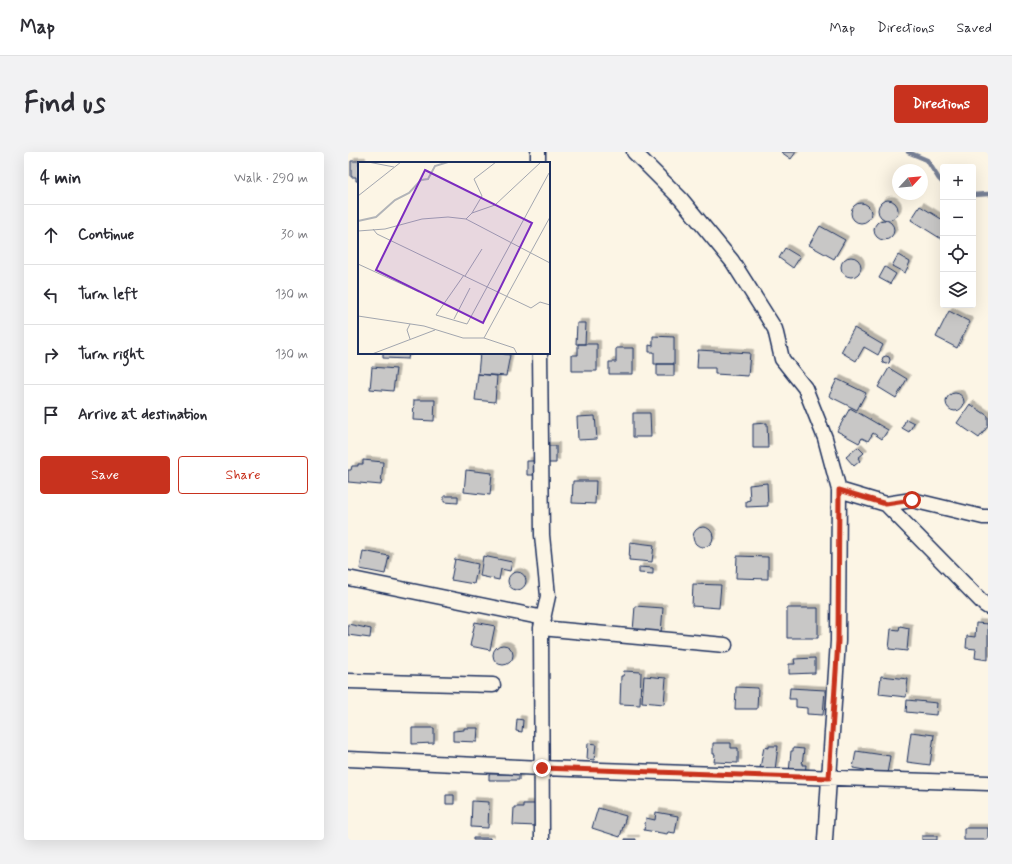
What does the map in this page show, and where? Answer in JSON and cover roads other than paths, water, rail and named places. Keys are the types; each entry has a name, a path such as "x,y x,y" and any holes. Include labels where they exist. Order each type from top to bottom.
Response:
{"street":[{"path":"634,152 681,199 732,261 775,329 782,359 805,388 825,438 839,490 838,641 825,840"},
{"path":"540,354 542,535 548,596 542,623 542,840"},
{"path":"839,490 886,504 912,500 983,517 988,516"},
{"path":"886,504 988,607"},
{"path":"348,578 542,623 725,644"},
{"path":"348,681 493,685"},
{"path":"348,759 542,768 988,783"}],"waterway":[{"path":"908,152 927,160 940,180"},
{"path":"976,195 988,194"}]}
